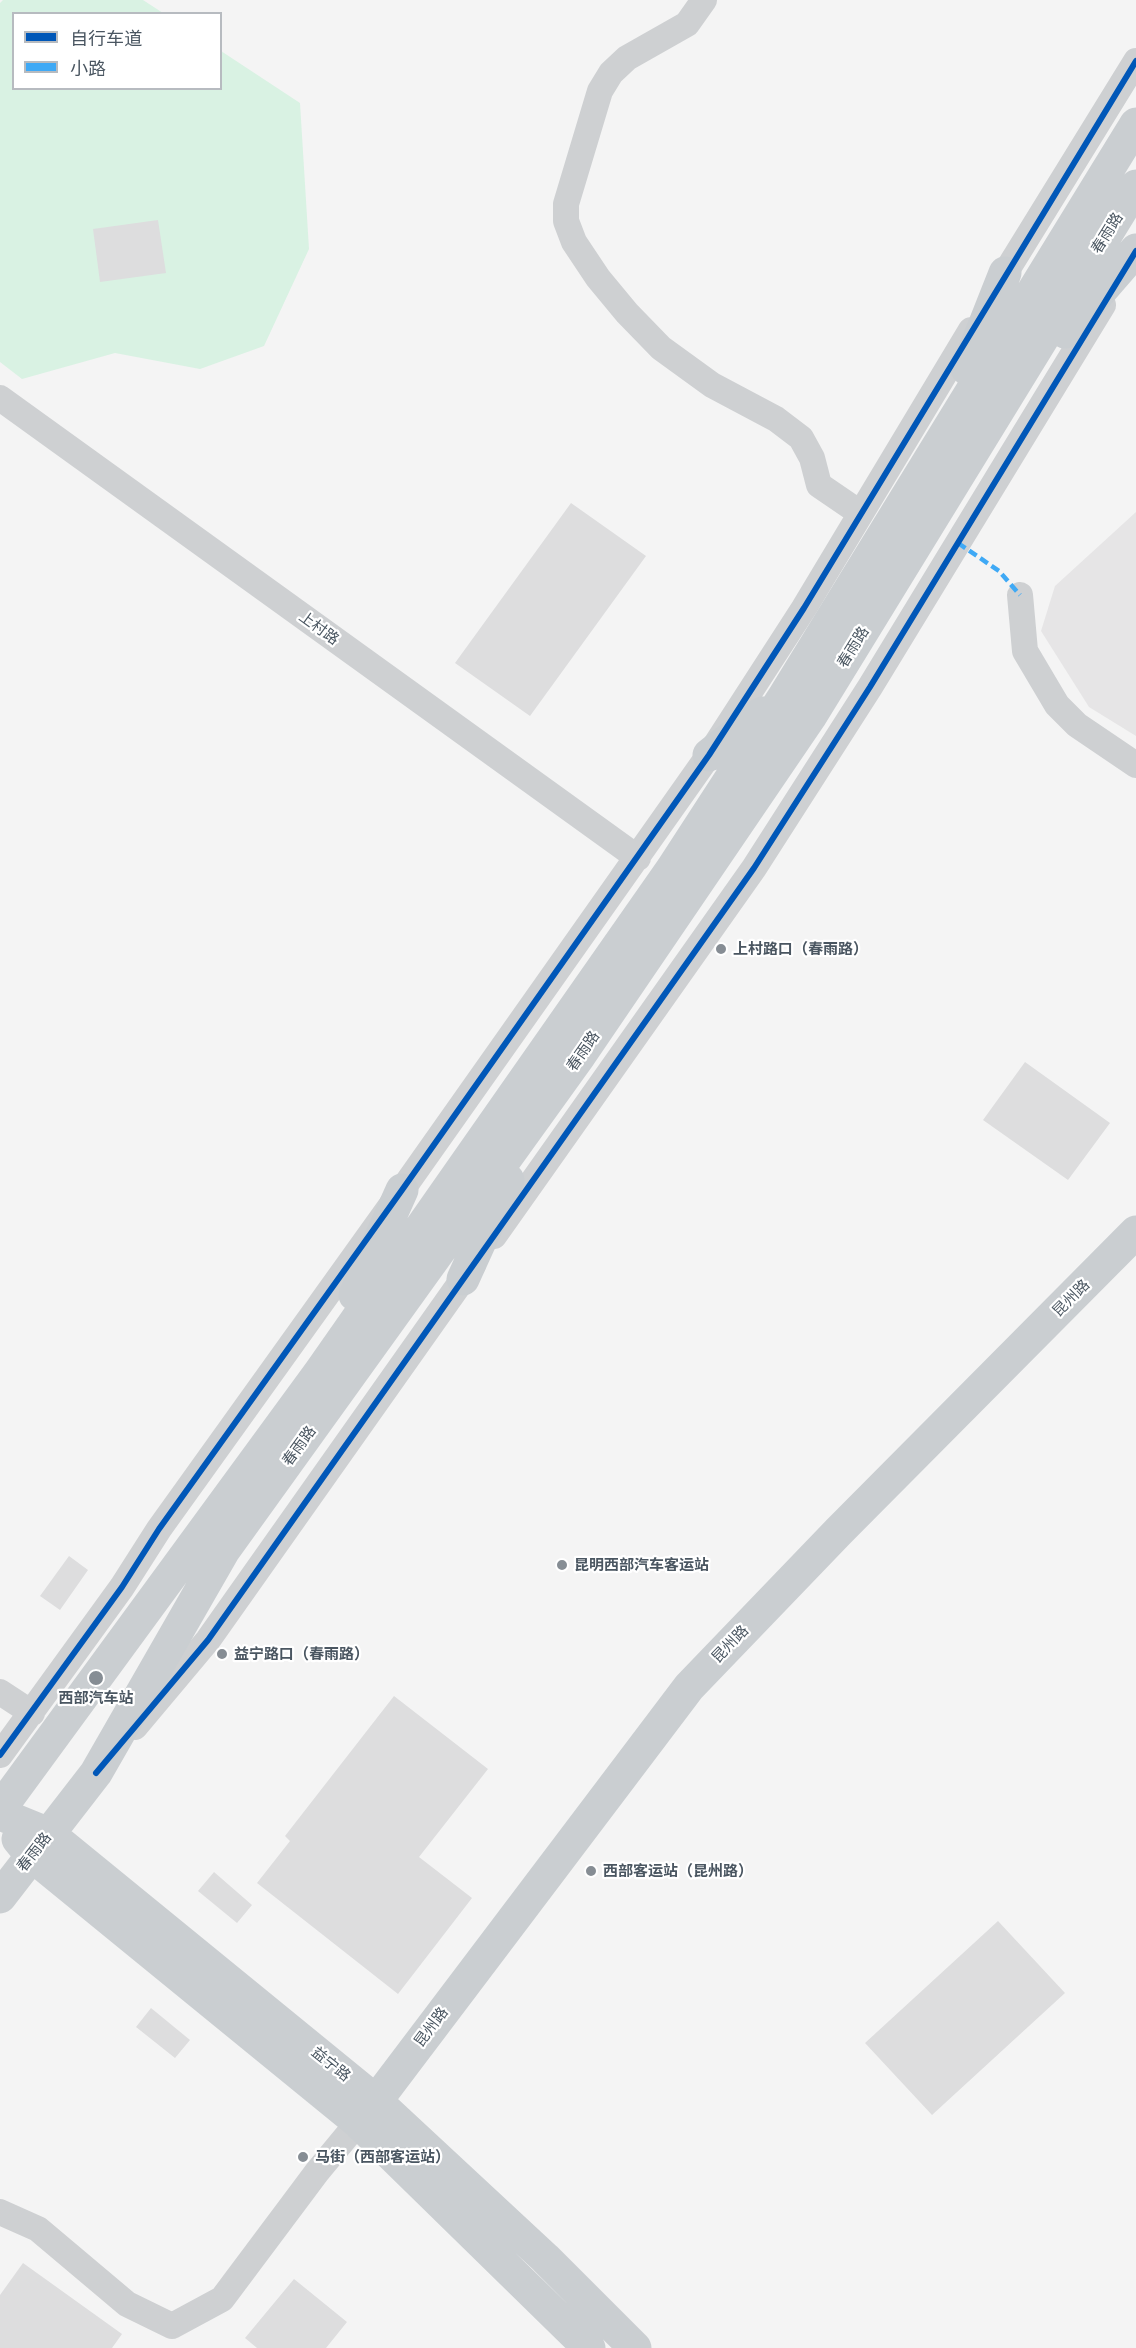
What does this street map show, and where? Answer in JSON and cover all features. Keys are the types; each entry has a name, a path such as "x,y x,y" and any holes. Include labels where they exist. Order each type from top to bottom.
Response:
{"main road":[{"name":"春雨路","path":"0,1809 320,1372 672,869 785,695 1136,124"},
{"name":"春雨路","path":"0,1897 96,1773 224,1550 539,1113 690,897 810,717 1136,186"},
{"path":"1001,406 1136,250"},
{"path":"932,455 1005,273"},
{"path":"709,755 785,695"},
{"path":"463,1279 539,1113"},
{"path":"320,1372 402,1190"},
{"name":"昆州路","path":"367,2111 689,1687 839,1531 1136,1232"},
{"name":"益宁路","path":"0,1815 40,1845 545,2258 635,2348"},
{"name":"益宁路","path":"367,2111 589,2348"}],"street":[{"path":"704,0 687,24 627,58 610,73 600,90 566,204 566,221 574,242 605,287 661,348 712,386 776,419 801,438 812,458 819,485 860,513"},
{"path":"0,1755 122,1587 159,1528 402,1190 709,755 804,608 1005,273 1136,61"},
{"path":"96,1773 208,1640 754,868 870,687 1136,250"},
{"name":"上村路","path":"0,398 638,858"},
{"path":"1020,595 1024,651 1057,705 1077,725 1136,765"},
{"path":"0,1692 32,1713"},
{"path":"0,2212 38,2229 127,2304 172,2325 222,2299 367,2111"}],"shaded area":[{"path":"1136,512 1136,736 1089,707 1041,631 1055,586"}],"green space":[{"path":"3,0 143,0 161,12 12,12 12,90 222,90 222,52 300,103 309,249 264,346 200,369 115,353 22,379 0,362 0,3"}],"building":[{"path":"158,220 166,273 100,282 93,229"},
{"path":"571,503 646,556 530,716 455,663"},
{"path":"1025,1062 1110,1123 1068,1180 983,1120"},
{"path":"69,1556 88,1570 60,1610 40,1596"},
{"path":"394,1696 488,1769 419,1857 472,1898 398,1994 257,1883 290,1841 285,1836"},
{"path":"214,1872 252,1905 237,1923 198,1891"},
{"path":"998,1921 1065,1993 932,2115 865,2043"},
{"path":"151,2008 190,2040 175,2058 136,2027"},
{"path":"23,2263 122,2334 112,2348 0,2348 0,2295"},
{"path":"294,2279 347,2322 326,2348 257,2348 245,2338"}],"marked path":[{"path":"958,543 999,571 1020,595"}],"cycle path":[{"path":"0,1755 122,1587 159,1529 709,755 804,608 1136,61"},
{"path":"96,1773 208,1640 754,868 870,687 1136,251"}],"place":[{"name":"上村路口（春雨路）","path":"721,949"},
{"name":"昆明西部汽车客运站","path":"562,1565"},
{"name":"益宁路口（春雨路）","path":"222,1654"},
{"name":"西部汽车站","path":"96,1678"},
{"name":"西部客运站（昆州路）","path":"591,1871"},
{"name":"马街（西部客运站）","path":"303,2157"}]}
